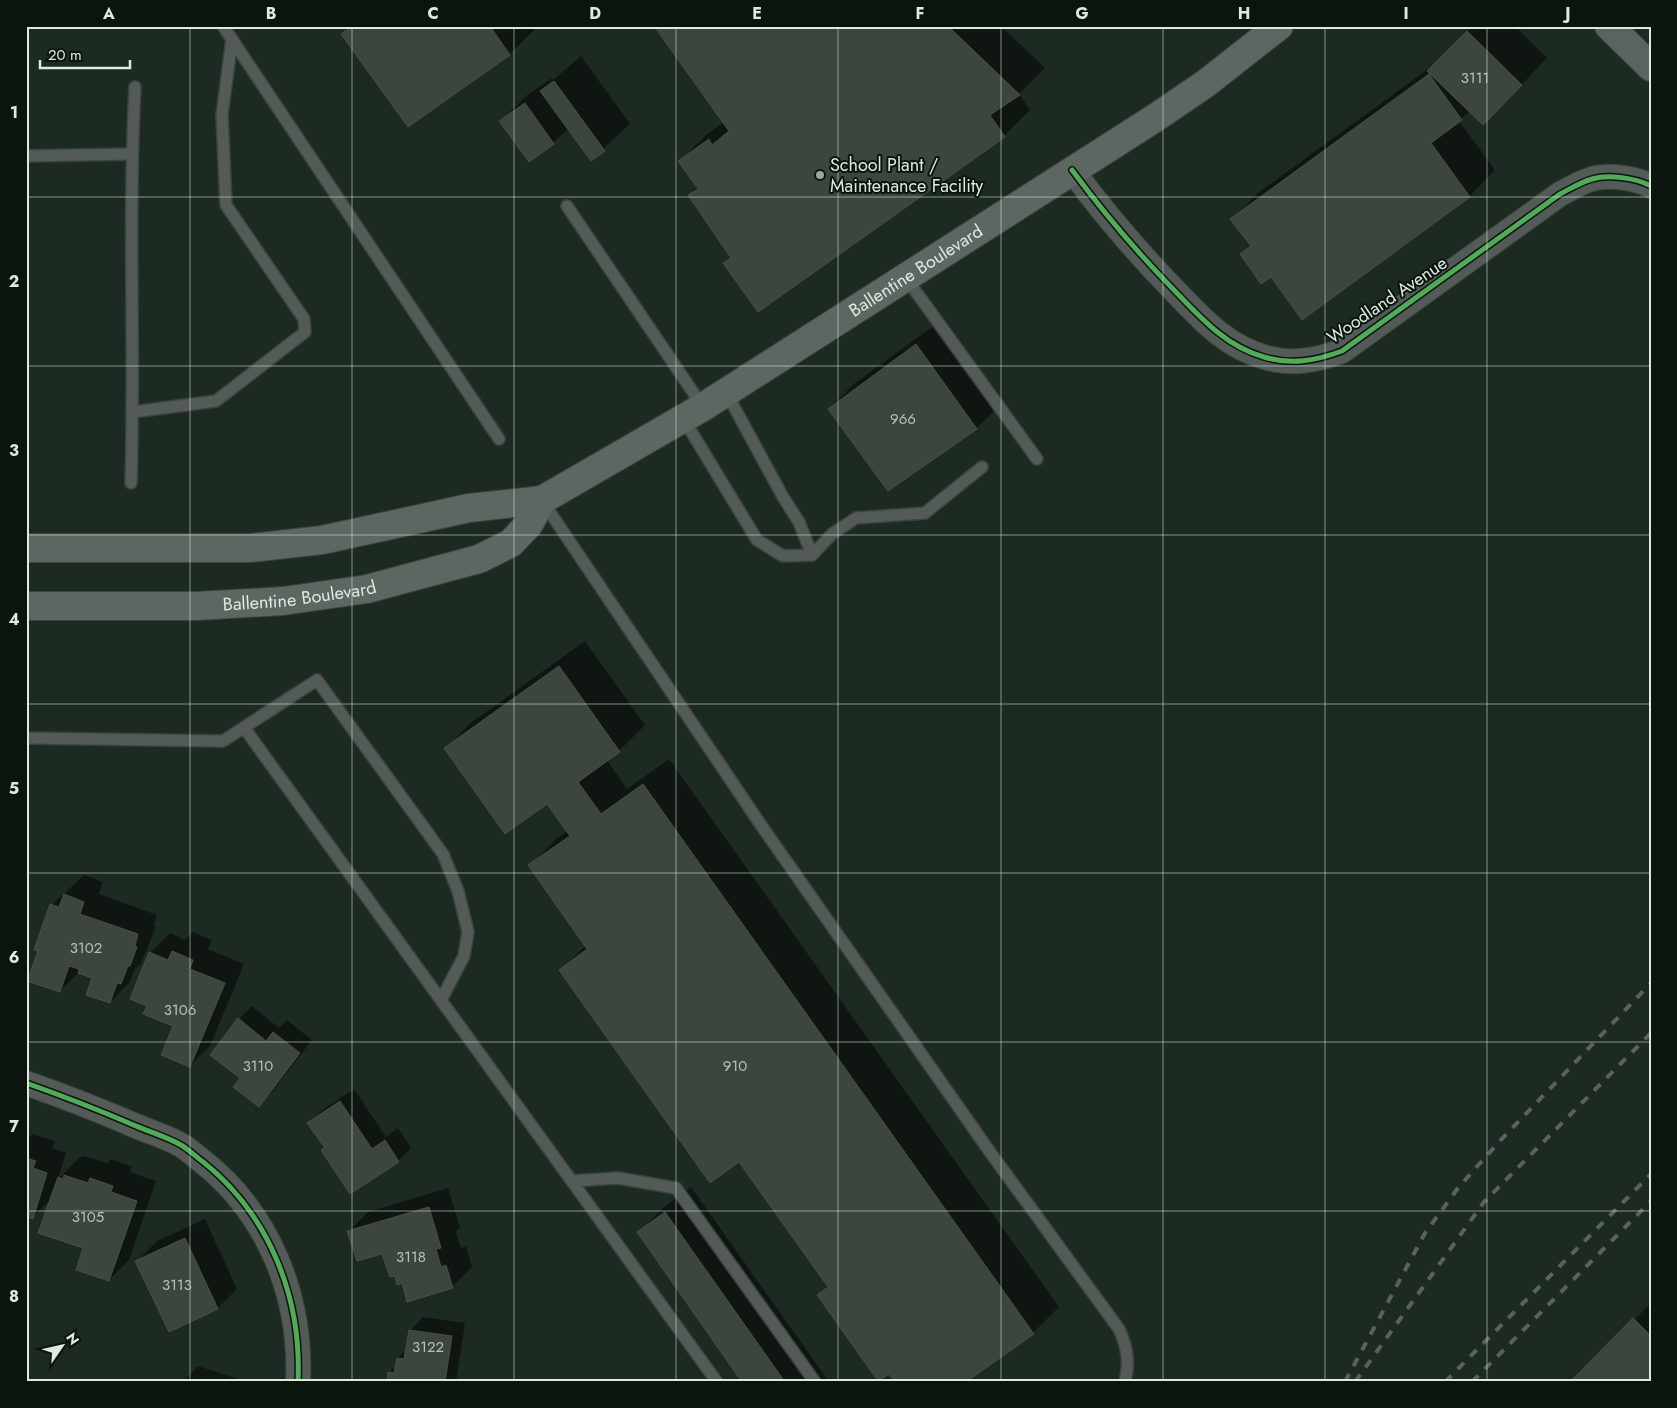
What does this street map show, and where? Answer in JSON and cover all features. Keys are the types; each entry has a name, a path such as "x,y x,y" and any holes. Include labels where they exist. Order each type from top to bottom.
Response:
{"main road":[{"name":"Ballentine Boulevard","path":"26,548 250,548 322,540 469,508 542,500 726,392 906,278 1205,84 1279,26"},
{"path":"1609,26 1651,67"},
{"name":"Ballentine Boulevard","path":"26,606 197,606 283,601 367,589 478,559 511,543 530,524 542,500"}],"street":[{"name":"Woodland Avenue","path":"1072,170 1144,259 1210,327 1235,345 1264,357 1290,362 1317,360 1342,351 1560,194 1593,179 1610,177 1644,182 1651,186"},
{"path":"26,1083 76,1101 181,1145 217,1173 241,1199 262,1228 278,1259 294,1312 299,1356 298,1382"}],"lane":[{"path":"223,26 499,439"},
{"path":"133,412 216,401 305,332 304,319 226,205 222,115 232,39"},
{"path":"132,483 132,154 135,87"},
{"path":"26,156 132,154"},
{"path":"567,206 693,412 757,540 783,556 812,555 832,534 856,518 925,513 982,467"},
{"path":"906,278 1037,458"},
{"path":"726,392 783,497 800,522 812,555"},
{"path":"542,500 768,836 990,1152 1119,1329 1127,1348 1128,1370 1125,1382"},
{"path":"26,738 223,741 245,729 317,680 443,854 458,891 468,932 464,956 441,1000"},
{"path":"245,729 714,1380"},
{"path":"572,1181 618,1178 676,1188 815,1382"}],"building":[{"path":"352,26 490,26 510,55 408,127 341,34"},
{"name":"School Plant / Maintenance Facility","path":"654,26 948,26 1020,95 990,115 1005,137 758,312 723,263 731,258 688,195 698,189 678,161 709,139 712,145 729,131"},
{"path":"1467,31 1522,85 1483,125 1427,71"},
{"path":"1429,74 1462,120 1431,143 1470,197 1302,320 1271,277 1261,284 1240,254 1251,246 1230,219"},
{"path":"554,81 605,151 591,161 540,91"},
{"path":"525,103 554,144 529,162 499,121"},
{"path":"916,344 977,429 888,491 828,409"},
{"path":"559,666 620,752 578,782 601,814 643,784 1034,1334 966,1382 895,1382 889,1374 878,1381 817,1295 828,1287 739,1162 710,1183 559,970 587,949 528,865 570,836 547,804 505,834 444,748"},
{"path":"64,894 84,902 80,914 138,934 135,946 137,947 130,966 128,966 121,984 117,983 110,1003 86,995 92,978 78,973 79,969 69,966 60,992 27,981 38,951 34,950 50,904 59,907"},
{"path":"172,951 193,960 190,969 225,983 190,1067 161,1055 173,1026 143,1014 147,1006 130,999 149,952 168,960"},
{"path":"238,1018 266,1041 273,1032 300,1053 259,1107 233,1087 240,1078 210,1055"},
{"path":"340,1101 372,1149 385,1140 399,1162 350,1194 321,1150 325,1148 307,1123"},
{"path":"26,1158 36,1161 33,1168 47,1173 33,1219 26,1217"},
{"path":"64,1175 88,1183 90,1178 113,1186 111,1192 137,1201 109,1281 76,1270 83,1248 38,1233 58,1177 63,1179"},
{"path":"429,1207 441,1248 436,1249 441,1267 446,1265 453,1288 407,1302 402,1283 397,1285 395,1276 390,1277 382,1254 357,1261 347,1231"},
{"path":"665,1212 785,1382 742,1382 637,1232"},
{"path":"185,1238 218,1309 169,1332 135,1261"},
{"path":"1633,1318 1651,1336 1651,1382 1570,1382"},
{"path":"409,1330 452,1336 445,1382 387,1382 388,1372 394,1373 397,1358 404,1359"}],"railway":[{"path":"1345,1382 1425,1233 1458,1188 1498,1143 1651,983"},
{"path":"1355,1382 1484,1202 1651,1033"},
{"path":"1445,1382 1651,1174"},
{"path":"1472,1382 1651,1201"}],"cycle path":[{"path":"1072,170 1133,246 1203,320 1237,346 1264,357 1284,361 1303,361 1342,351 1560,194 1588,180 1614,177 1638,181 1651,186"},
{"path":"26,1083 81,1103 176,1142 186,1148 226,1182 246,1206 263,1232 277,1260 287,1289 294,1319 298,1350 298,1382"}],"place":[{"name":"School Plant / Maintenance Facility","path":"820,175"}]}
